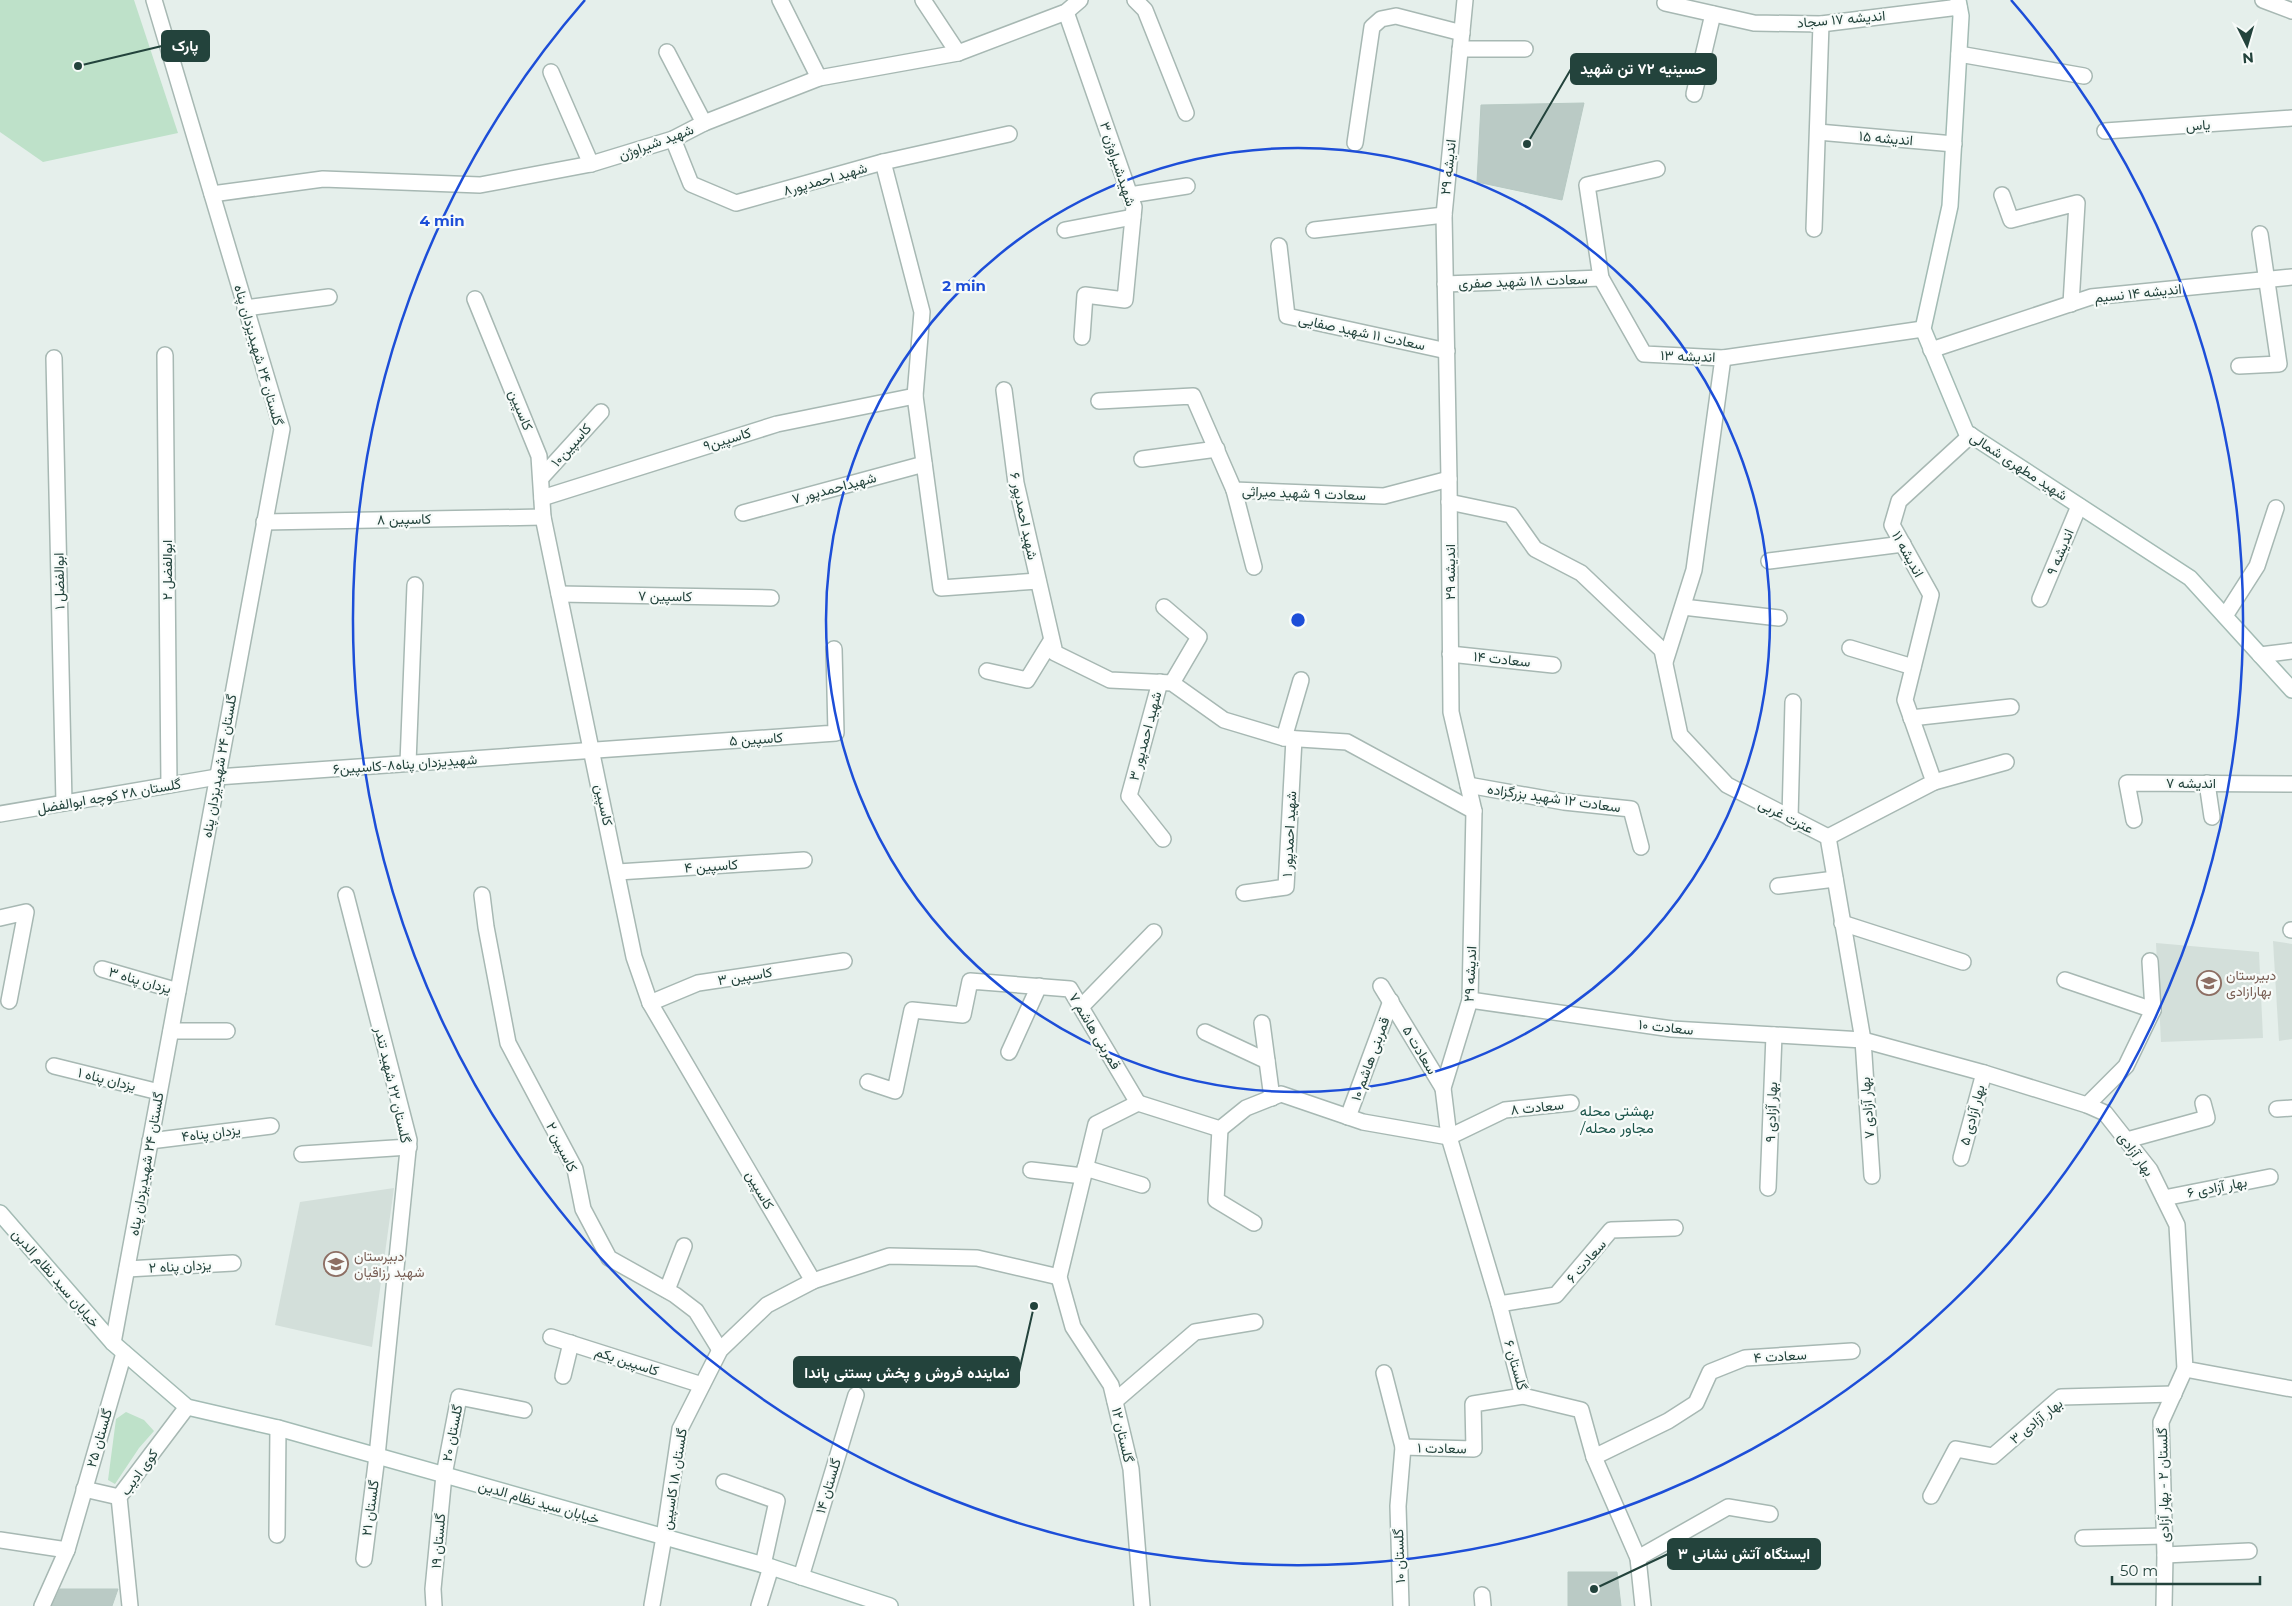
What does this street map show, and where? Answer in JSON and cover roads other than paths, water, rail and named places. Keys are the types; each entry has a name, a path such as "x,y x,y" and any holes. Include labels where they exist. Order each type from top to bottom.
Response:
{"street":[{"name":"گلستان ۲۴ شهیدیزدان پناه","path":"118,1348 127,1269 282,429 154,0"},
{"path":"780,0 819,78"},
{"path":"923,0 958,53"},
{"name":"شهید شیراوژن","path":"212,194 323,180 480,185 591,164 673,139 704,123 819,78 958,53 1066,12 1080,0"},
{"path":"1135,0 1145,10 1186,113"},
{"name":"اندیشه ۲۹","path":"1449,1137 1443,1088 1470,1000 1474,811 1450,712 1449,480 1444,215 1465,0"},
{"path":"2264,0 2292,11"},
{"name":"اندیشه ۱۷ سجاد","path":"1665,3 1754,23 1822,24 1959,3"},
{"path":"1922,329 1950,206 1961,16 1959,3"},
{"name":"شهیدشیراوژن ۳","path":"1066,12 1134,206 1125,300 1085,295 1082,337"},
{"path":"1694,94 1713,14"},
{"path":"1355,144 1372,27 1381,19 1396,16 1462,32"},
{"path":"1814,229 1822,24"},
{"path":"1460,49 1525,49"},
{"path":"667,52 704,123"},
{"path":"1959,54 2084,76"},
{"path":"551,72 591,164"},
{"name":"یاس","path":"2105,132 2292,118"},
{"name":"اندیشه ۱۵","path":"1818,132 1954,144"},
{"name":"شهید احمدپور۸","path":"673,139 691,184 736,203 883,162 1010,134"},
{"path":"883,162 922,312 915,396 941,588 1038,581"},
{"name":"اندیشه ۱۳","path":"1657,169 1587,185 1601,278 1644,354 1723,358 1922,329"},
{"path":"1130,195 1187,186"},
{"path":"2002,195 2011,220 2077,203 2072,304"},
{"path":"1314,230 1444,215"},
{"path":"1065,230 1133,217"},
{"path":"2239,366 2286,362 2266,279 2260,234"},
{"name":"سعادت ۱۱ شهید صفایی","path":"1279,246 1287,316 1447,351"},
{"name":"اندیشه ۱۴ نسیم","path":"1931,350 2091,297 2292,277"},
{"name":"سعادت ۱۸ شهید صفری","path":"1445,284 1601,278"},
{"path":"246,308 329,297"},
{"name":"کاسپین","path":"475,299 539,456 543,517 634,956 650,1003 813,1280"},
{"name":"شهید مطهری شمالی","path":"1922,329 1966,432 2190,578 2292,690"},
{"name":"ابوالفضل ۲","path":"165,355 169,785"},
{"name":"ابوالفضل ۱","path":"54,358 64,803"},
{"path":"1449,502 1511,515 1535,549 1581,573 1664,657 1694,570 1723,358"},
{"name":"شهید احمدپور ۶","path":"1004,390 1016,482 1051,640"},
{"name":"کاسپین۹","path":"542,498 777,424 915,396"},
{"name":"سعادت ۹ شهید میراثی","path":"1098,401 1193,396 1218,449 1234,490 1384,496 1449,480"},
{"name":"کاسپین۱۰","path":"540,478 601,412"},
{"name":"اندیشه ۱۱","path":"1911,718 1905,700 1931,596 1892,525 1899,501 1971,435"},
{"path":"1142,459 1218,449"},
{"name":"شهیداحمدپور ۷","path":"743,513 924,464"},
{"path":"1234,490 1254,567"},
{"name":"اندیشه ۹","path":"2040,599 2079,506"},
{"path":"2225,616 2258,566 2276,508"},
{"name":"کاسپین ۸","path":"264,522 543,517"},
{"path":"1769,561 1903,544"},
{"path":"408,763 415,585"},
{"name":"کاسپین ۷","path":"559,594 771,598"},
{"path":"1164,607 1199,638 1166,683"},
{"path":"1682,607 1779,618"},
{"path":"987,671 1026,680 1051,640"},
{"path":"1051,640 1055,653 1110,680 1166,683 1224,720 1289,738 1347,742 1474,811"},
{"path":"1850,648 1913,667"},
{"name":"کاسپین ۵","path":"592,751 836,733 834,649"},
{"path":"2260,654 2292,651"},
{"name":"سعادت ۱۴","path":"1450,654 1553,665"},
{"name":"عترت غربی","path":"1664,657 1680,735 1727,785 1828,837 1862,1040"},
{"path":"1289,738 1301,680"},
{"name":"شهید احمدپور ۳","path":"1163,839 1129,796 1166,683"},
{"path":"1790,818 1793,702"},
{"path":"1934,782 1911,718 2011,707"},
{"name":"شهید احمدپور ۱","path":"1244,893 1286,887 1289,738"},
{"name":"شهیدیزدان پناه۸-کاسپین۶","path":"217,777 592,751"},
{"path":"1828,837 1934,782 2006,762"},
{"name":"گلستان ۲۸ کوچه ابوالفضل","path":"0,814 217,777"},
{"name":"اندیشه ۷","path":"2134,820 2127,783 2292,784"},
{"path":"2207,783 2212,818"},
{"name":"سعادت ۱۲ شهید بزرگزاده","path":"1468,785 1564,802 1631,810 1640,847"},
{"name":"کاسپین ۴","path":"618,872 804,860"},
{"path":"1778,886 1835,879"},
{"name":"گلستان ۲۲ شهید تندر","path":"346,895 409,1140 377,1456"},
{"name":"کاسپین ۲","path":"482,895 486,927 508,1042 575,1168 583,1209 609,1258 667,1290 696,1311 720,1350"},
{"path":"0,918 26,912 9,1001"},
{"path":"1842,923 1963,962"},
{"path":"1081,1006 1154,932"},
{"name":"کاسپین ۳","path":"650,1003 698,984 844,961"},
{"path":"2086,1105 2126,1066 2153,1010 2150,961"},
{"name":"یزدان پناه ۳","path":"102,969 178,990"},
{"path":"2065,980 2153,1010"},
{"name":"قمربنی هاشم ۷","path":"868,1082 895,1091 912,1010 963,1014 970,981 1039,986 1070,989 1138,1103"},
{"path":"1009,1052 1039,986"},
{"name":"سعادت ۵","path":"1381,986 1443,1088"},
{"name":"سعادت ۱۰","path":"1470,1000 1672,1029 1862,1040"},
{"name":"قمربنی هاشم ۱۰","path":"1348,1117 1391,1001"},
{"path":"1262,1023 1272,1098"},
{"path":"171,1031 227,1031"},
{"path":"1205,1032 1267,1061"},
{"name":"بهار آزادی ۹","path":"1768,1188 1774,1035"},
{"name":"بهار آزادی","path":"1862,1040 1984,1073 2086,1105 2105,1113 2150,1170 2177,1225 2185,1369"},
{"name":"بهار آزادی ۷","path":"1862,1040 1872,1176"},
{"name":"یزدان پناه ۱","path":"54,1066 159,1092"},
{"name":"بهار آزادی ۵","path":"1961,1158 1984,1073"},
{"path":"1254,1223 1216,1200 1220,1129 1246,1108 1281,1094 1363,1122 1449,1137"},
{"path":"1059,1277 1096,1124 1138,1103 1220,1129"},
{"path":"2127,1140 2207,1118 2203,1103"},
{"name":"سعادت ۸","path":"1449,1137 1504,1110 1571,1104"},
{"path":"2277,1109 2292,1108"},
{"name":"یزدان پناه۴","path":"150,1141 271,1126"},
{"name":"گلستان ۶","path":"1449,1137 1499,1304 1523,1396 1581,1410 1594,1457 1638,1558 1643,1606"},
{"path":"302,1154 409,1147"},
{"path":"1031,1170 1084,1172 1142,1185"},
{"name":"بهار آزادی ۶","path":"2164,1198 2270,1177"},
{"name":"خیابان سید نظام الدین","path":"0,1213 118,1348 186,1407 278,1428 767,1566 890,1606"},
{"name":"سعادت ۶","path":"1499,1304 1556,1296 1612,1230 1675,1228"},
{"path":"667,1290 684,1246"},
{"name":"گلستان ۱۸ کاسپین","path":"652,1605 680,1429 720,1350 768,1305 813,1280 888,1256 977,1258 1059,1277"},
{"name":"یزدان پناه ۲","path":"127,1269 233,1263"},
{"name":"گلستان ۱۲","path":"1059,1277 1073,1327 1111,1385 1131,1469 1142,1606"},
{"path":"1115,1401 1195,1332 1254,1322"},
{"name":"کاسپین یکم","path":"551,1337 702,1385"},
{"path":"563,1376 571,1343"},
{"name":"گلستان ۲۵","path":"42,1606 67,1550 84,1489 118,1348"},
{"name":"سعادت ۴","path":"1594,1457 1668,1421 1696,1403 1710,1372 1745,1358 1852,1351"},
{"path":"2185,1369 2292,1390"},
{"name":"گلستان ۲ - بهار آزادی","path":"2164,1606 2165,1555 2161,1422 2185,1369"},
{"path":"1384,1373 1403,1447"},
{"name":"بهار آزادی ۳","path":"1931,1496 1956,1449 1993,1456 2060,1397 2174,1394"},
{"name":"گلستان ۱۴","path":"801,1577 856,1396"},
{"name":"سعادت ۱","path":"1398,1506 1403,1447 1474,1449 1473,1404 1523,1396"},
{"name":"گلستان ۲۰","path":"444,1475 459,1397 524,1410"},
{"name":"کوی ادیب","path":"130,1606 119,1497 186,1407"},
{"path":"277,1534 278,1428"},
{"name":"گلستان ۲۱","path":"364,1559 377,1456"},
{"name":"گلستان ۱۹","path":"434,1606 433,1589 444,1475"},
{"path":"724,1482 777,1501 759,1606"},
{"path":"84,1489 119,1497"},
{"name":"گلستان ۱۰","path":"1398,1506 1400,1606"},
{"path":"1638,1558 1728,1507 1770,1514"},
{"path":"2084,1538 2164,1536"},
{"path":"0,1540 67,1550"},
{"path":"2165,1555 2249,1551"}],"place":[{"name":"پارک","path":"78,66"},
{"name":"حسینیه ۷۲ تن شهید","path":"1527,144"},
{"name":"دبیرستان بهارازادی","path":"2209,983"},
{"name":"دبیرستان شهید رزاقیان","path":"336,1264"},
{"name":"نماینده فروش و پخش بستنی پاندا","path":"1034,1306"},
{"name":"ایستگاه آتش نشانی ۳","path":"1594,1589"}],"district":[{"name":"بهشتی محله /مجاور محله","path":"1617,1120"}]}
